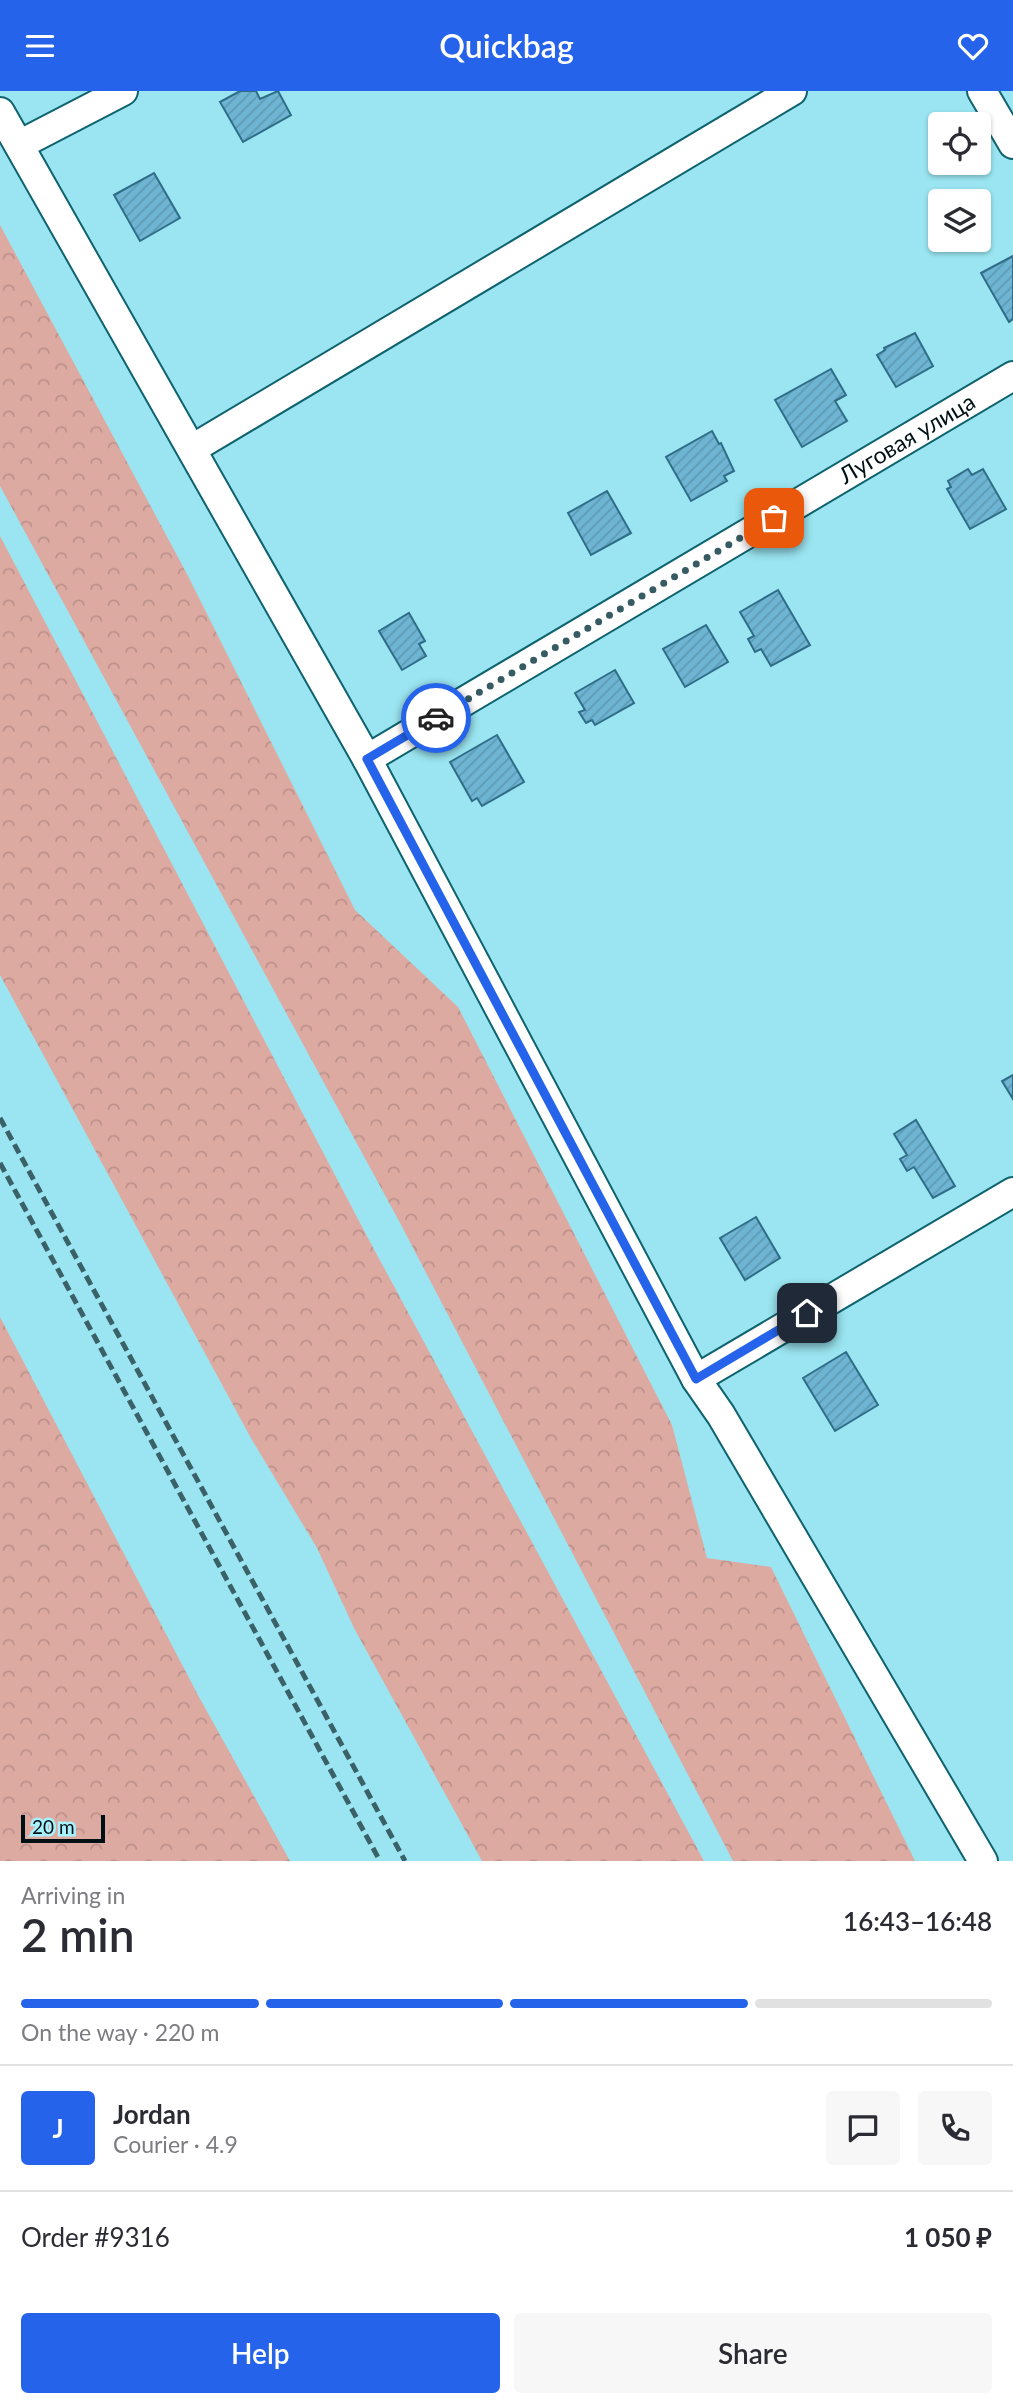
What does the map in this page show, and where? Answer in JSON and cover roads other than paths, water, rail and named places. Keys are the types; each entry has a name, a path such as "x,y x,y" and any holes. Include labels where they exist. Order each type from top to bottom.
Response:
{"street":[{"path":"19,145 123,91"},
{"path":"192,449 792,91"},
{"path":"982,91 1013,144"},
{"path":"0,112 367,759 696,1379 721,1415 983,1861"},
{"name":"Луговая улица","path":"367,759 1013,376"},
{"path":"696,1379 1013,1192"}],"railway":[{"path":"0,1118 405,1861"},
{"path":"0,1163 380,1861"}]}
